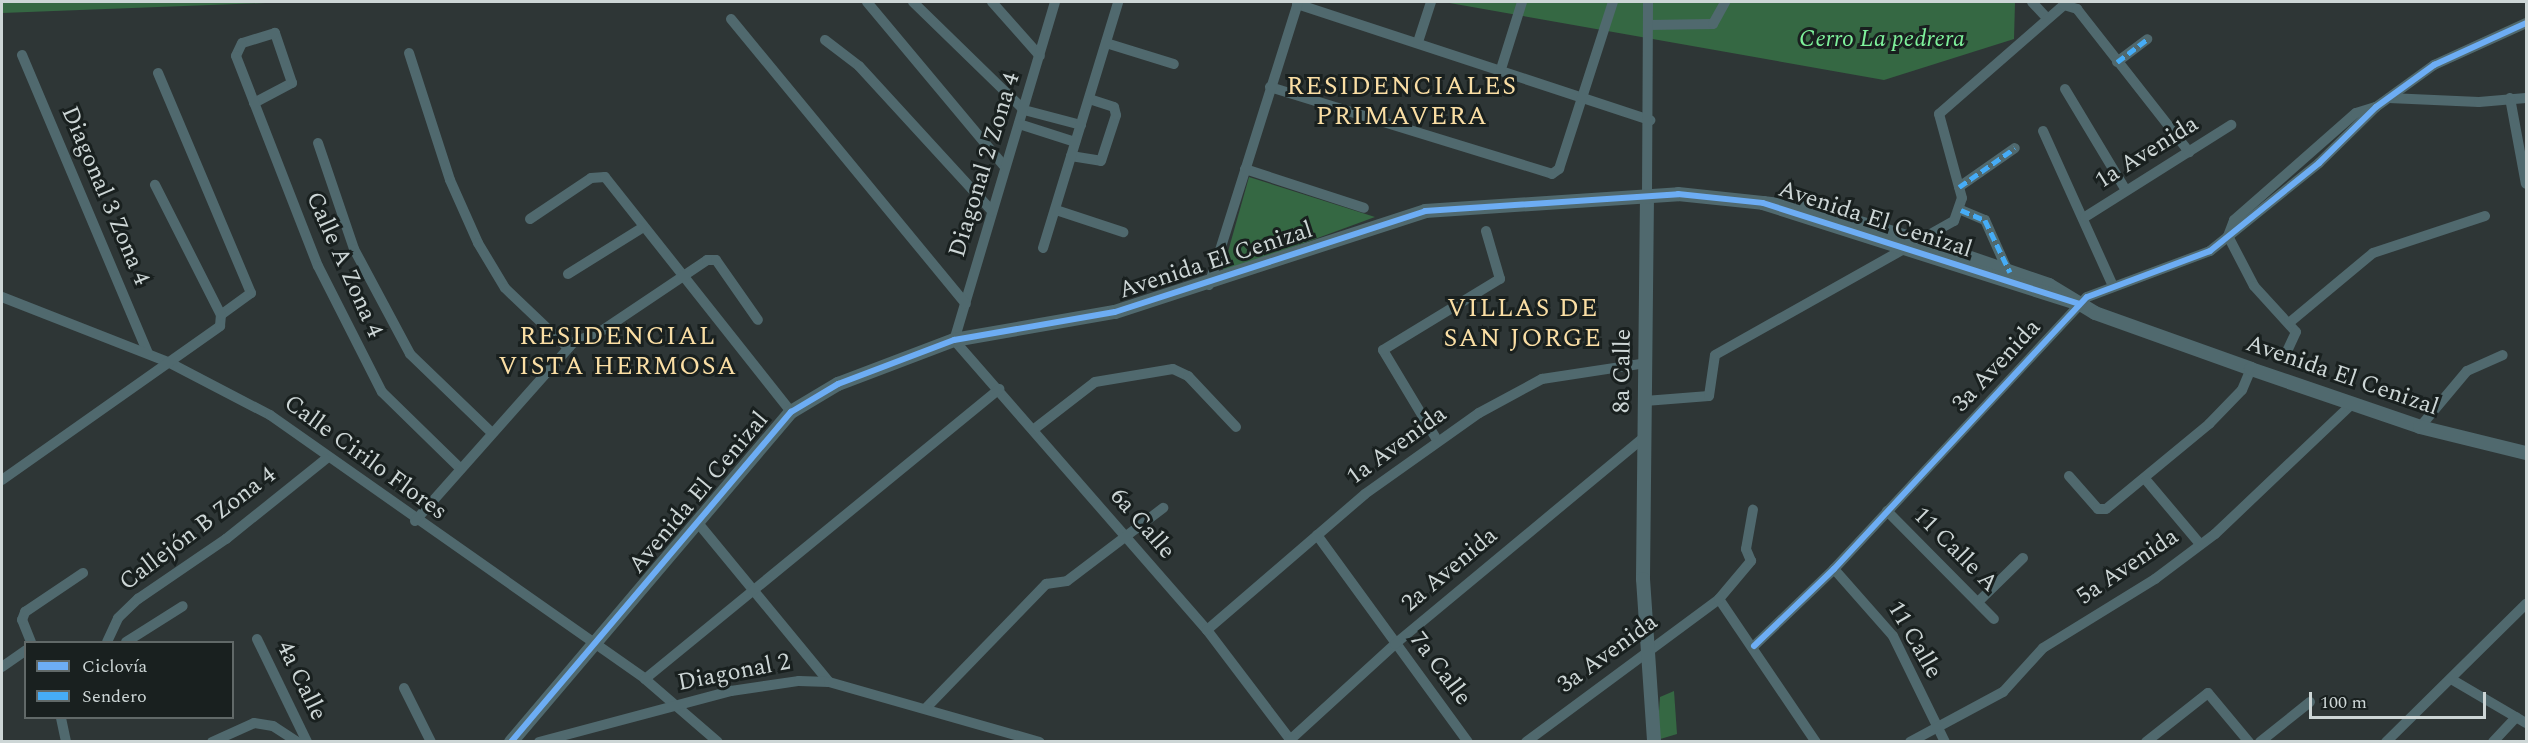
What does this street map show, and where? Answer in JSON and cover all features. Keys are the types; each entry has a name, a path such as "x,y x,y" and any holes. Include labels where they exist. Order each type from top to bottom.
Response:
{"street":[{"path":"867,2 1005,166"},
{"path":"913,2 1024,110 1081,124"},
{"path":"992,2 1040,56"},
{"name":"Diagonal 2 Zona 4","path":"954,340 1055,2"},
{"path":"1043,248 1118,2"},
{"path":"1418,42 1431,2"},
{"path":"1501,69 1522,2"},
{"path":"1270,87 1556,173 1612,2"},
{"name":"8a Calle","path":"1648,2 1650,120 1643,438 1648,651 1654,741"},
{"path":"1648,25 1713,24 1725,2"},
{"path":"2032,2 2047,18"},
{"path":"1209,286 1297,3 1583,94 1650,120"},
{"path":"1961,210 1959,187 1939,114 2047,18 2069,4 2188,152"},
{"path":"731,19 966,304"},
{"name":"3a Avenida","path":"1754,646 1834,569 2079,304 2112,284 2196,256 2228,236 2234,220 2356,113 2376,107 2472,43 2526,23"},
{"name":"Calle A Zona 4","path":"254,103 288,87 293,77 275,33 237,47 254,103 318,266 370,373 396,409 461,469"},
{"path":"2117,62 2147,39"},
{"path":"825,40 859,66 992,211"},
{"path":"1106,44 1174,64"},
{"name":"Diagonal 3 Zona 4","path":"22,54 148,354"},
{"path":"409,54 450,180 478,243 505,288 568,348"},
{"path":"2,480 170,363 251,293 158,73"},
{"path":"2065,89 2125,189"},
{"path":"2389,98 2468,102 2526,98"},
{"path":"2510,98 2526,184"},
{"path":"1071,156 1101,161 1116,115 1114,107 1089,99"},
{"path":"1019,124 1076,142"},
{"name":"1a Avenida","path":"2085,217 2125,189 2231,125"},
{"path":"2043,131 2085,217 2112,284"},
{"path":"318,142 354,249 410,354 492,434"},
{"path":"1959,187 2015,148"},
{"path":"1245,169 1364,208"},
{"path":"530,219 602,175 682,281 791,412"},
{"path":"155,185 221,319"},
{"name":"Avenida El Cenizal","path":"511,741 791,412 857,375 954,340 1115,312 1209,286 1425,211 1699,194 1812,209 1924,242 2079,304 2251,369 2352,404 2420,427 2526,453"},
{"name":"Avenida El Cenizal","path":"1763,203 1904,248 2009,277"},
{"path":"1056,210 1123,231"},
{"path":"1645,401 1708,396 1715,355 1904,248 1924,242 1961,210"},
{"path":"1961,210 1985,220 2009,277"},
{"path":"2289,323 2373,253 2485,216"},
{"path":"568,274 642,228"},
{"path":"1437,440 1383,350 1500,279 1486,231"},
{"path":"2228,236 2254,286 2289,323 2296,334 2285,356"},
{"path":"415,521 568,348 682,281 714,259 758,320"},
{"name":"Calle Cirilo Flores","path":"2,297 170,363 270,415 326,459 645,679 718,741"},
{"name":"6a Calle","path":"954,340 1207,630 1291,741"},
{"path":"2420,427 2467,370 2503,355"},
{"name":"1a Avenida","path":"1207,630 1317,535 1437,440 1542,379 1646,363"},
{"path":"1033,430 1095,382 1173,369 1188,376 1236,427"},
{"path":"2069,476 2101,510 2146,480 2235,399 2251,369"},
{"path":"645,679 999,389"},
{"name":"5a Avenida","path":"1910,741 2003,692 2043,648 2200,544 2352,404"},
{"name":"2a Avenida","path":"1291,741 1395,644 1643,438"},
{"name":"Callejón B Zona 4","path":"107,641 118,618 138,599 226,539 326,459"},
{"path":"2146,480 2200,544"},
{"path":"926,708 1046,584 1067,581 1163,508"},
{"name":"3a Avenida","path":"1526,741 1719,599 1751,561 1746,549 1753,510"},
{"name":"11 Calle A","path":"1887,511 1994,619"},
{"path":"698,523 830,682"},
{"name":"7a Calle","path":"1317,535 1468,741"},
{"path":"1978,602 2023,558"},
{"name":"11 Calle","path":"1834,569 1893,636 1935,728 1945,741"},
{"path":"31,641 22,620 25,612 83,573"},
{"path":"1719,599 1754,646 1816,741"},
{"path":"2386,741 2526,604"},
{"path":"128,641 183,606"},
{"name":"4a Calle","path":"257,639 307,741"},
{"path":"2,667 24,651"},
{"path":"2451,679 2526,723"},
{"name":"Diagonal 2","path":"539,741 677,704 774,682 830,682 1035,741"},
{"path":"404,688 431,741"},
{"path":"2146,741 2208,693 2249,741"},
{"path":"2260,741 2310,702"},
{"path":"2493,741 2516,717"},
{"path":"61,719 66,741"},
{"path":"212,741 254,723 273,726 298,741"}],"green space":[{"path":"2,2 290,2 2,13"},
{"name":"Cerro La pedrera","path":"1444,2 2015,2 2014,39 1884,80"},
{"path":"1249,177 1375,217 1222,273"},
{"path":"1674,691 1677,734 1657,740 1660,697"}],"marked path":[{"path":"2117,62 2147,39"},
{"path":"1959,187 2015,148"},
{"path":"1961,210 1985,220 2010,272"}],"cycle path":[{"path":"1754,646 1834,569 2087,297 2210,251 2319,163 2376,107 2434,65 2526,23"},
{"path":"511,742 791,412 838,384 954,340 1115,312 1425,211 1678,194 1763,203 2079,304"}],"district":[{"name":"RESIDENCIALES PRIMAVERA","path":"1402,102"},
{"name":"VILLAS DE SAN JORGE","path":"1523,324"},
{"name":"RESIDENCIAL VISTA HERMOSA","path":"618,352"}]}
